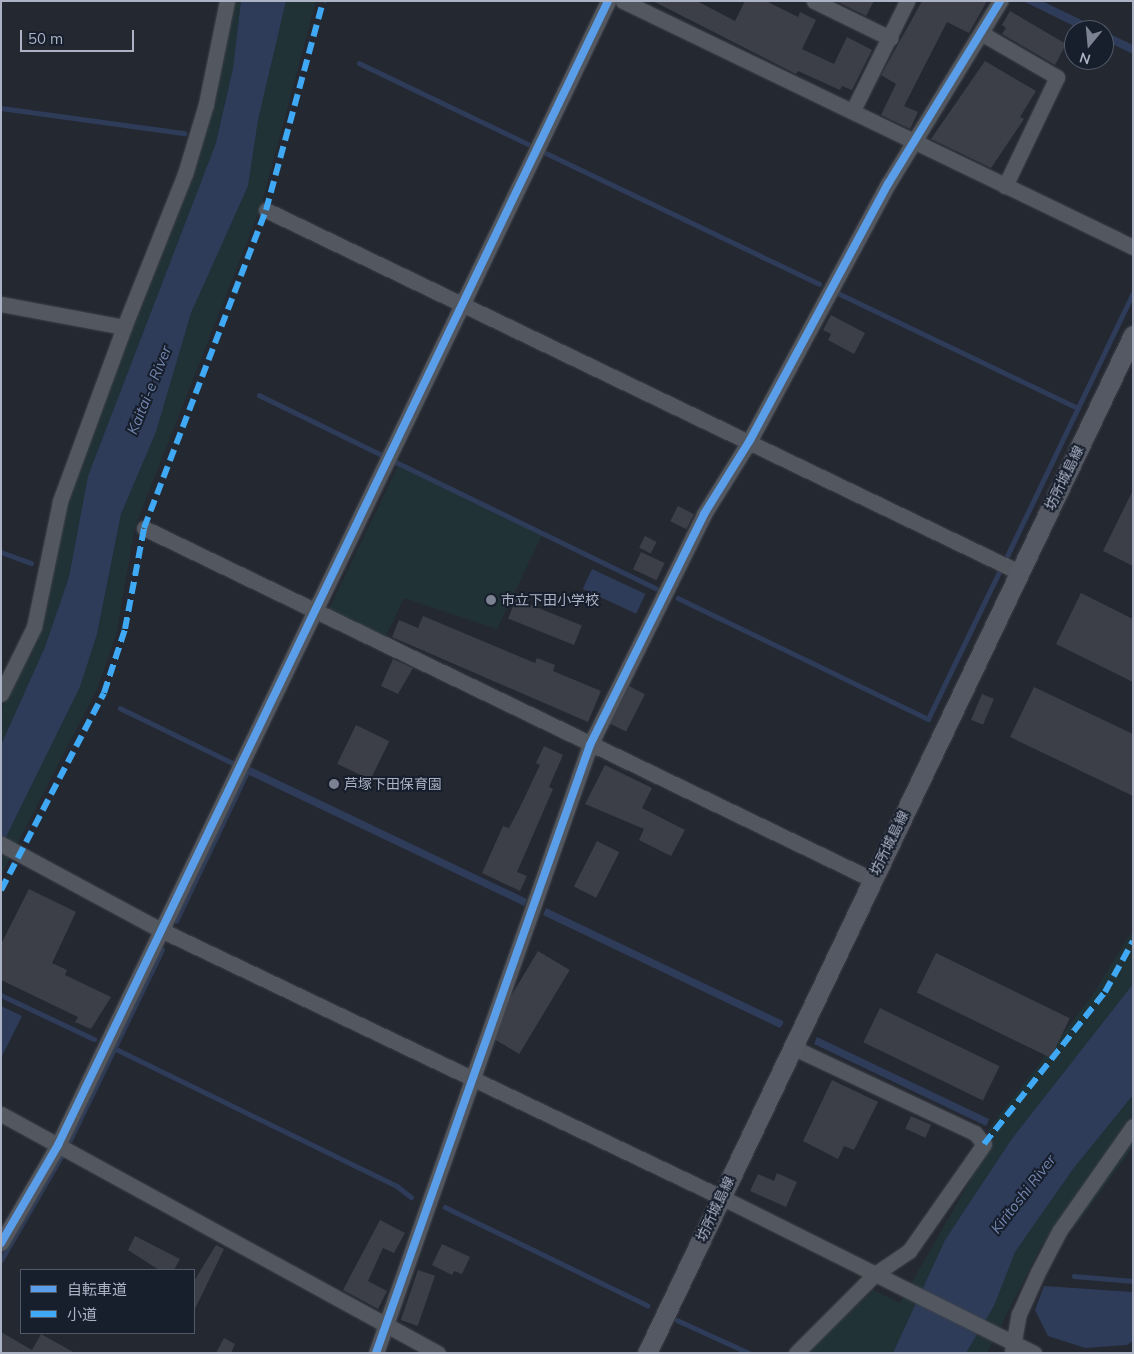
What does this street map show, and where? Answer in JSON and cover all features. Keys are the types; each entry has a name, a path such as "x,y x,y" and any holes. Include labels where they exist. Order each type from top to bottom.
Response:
{"main road":[{"name":"坊所城島線","path":"647,1353 1133,335"}],"street":[{"path":"1,694 34,627 60,501 124,327 185,174 206,104 227,1"},
{"path":"1,1243 58,1145 160,930 464,304 608,1"},
{"path":"623,1 853,110 914,142 1133,247"},
{"path":"814,1 890,38"},
{"path":"853,110 907,1"},
{"path":"376,1353 590,746 704,514 750,440 914,142 1000,1"},
{"path":"980,33 1057,77 1005,186"},
{"path":"266,210 750,440 1019,572"},
{"path":"1,304 124,327"},
{"path":"144,528 590,746 872,879"},
{"path":"8,848 160,930 876,1272 1000,1336 1013,1348 1034,1353"},
{"path":"792,1047 974,1133 984,1144 909,1251 876,1272 836,1317 796,1353"},
{"path":"1,1114 438,1353"},
{"path":"1013,1348 1020,1314 1038,1272 1060,1230 1133,1126"}],"shaded area":[{"path":"234,1 241,1 233,68 216,143 88,476 69,577 45,647 1,745 1,710 40,627 69,492 205,136"},
{"path":"286,1 316,1 261,206 135,527 116,635 97,689 1,875 1,847 80,687 97,634 121,514 156,432 191,313 248,186 258,120"},
{"path":"398,466 542,535 497,629 404,598 385,638 328,611"},
{"path":"1133,930 1133,984 1011,1140 945,1240 893,1353 806,1353 873,1290 900,1303 990,1146 988,1130 1092,996"},
{"path":"1133,1095 1133,1147 1074,1228 1043,1243 987,1353 966,1353 994,1306 1015,1252 1073,1169"}],"water":[{"name":"Kaitai-e River","path":"241,1 286,1 258,120 248,186 191,313 156,432 121,514 97,634 80,687 1,847 1,745 45,647 69,577 88,476 216,143 233,68"},
{"path":"1023,1 1042,1 1081,20 1064,21"},
{"path":"1114,36 1133,45 1133,54 1114,45"},
{"path":"592,569 645,594 636,614 583,589"},
{"path":"248,766 527,899 526,902 524,906 245,773"},
{"path":"546,908 783,1021 783,1024 780,1028 543,915"},
{"name":"Kiritoshi River","path":"1133,984 1133,1095 1073,1169 1015,1252 994,1306 966,1353 893,1353 945,1240 1011,1140"},
{"path":"1,1006 22,1016 1,1058"},
{"path":"817,1037 989,1119 986,1126 814,1044"},
{"path":"1044,1286 1133,1292 1133,1341 1127,1345 1085,1348 1048,1336 1035,1310"}],"building":[{"path":"653,1 697,1 735,21 745,1 766,1 798,17 800,12 816,20 802,49 834,64 847,37 872,50 852,90 842,86 840,90 798,71 796,74"},
{"path":"836,1 874,1 866,16"},
{"path":"922,1 987,1 969,33 947,22 904,106 918,112 910,129 881,115 896,84 881,75"},
{"path":"1010,11 1064,43 1064,48 1055,65 1002,34 1006,28 1002,25"},
{"path":"985,61 1036,91 1020,117 1024,119 991,168 931,139"},
{"path":"831,315 865,333 854,354 828,340 831,334 823,330"},
{"path":"1133,490 1133,566 1103,551"},
{"path":"678,506 694,514 686,529 670,521"},
{"path":"645,536 657,542 651,553 639,548"},
{"path":"641,552 665,563 657,580 633,569"},
{"path":"1081,593 1133,619 1133,682 1056,644"},
{"path":"516,599 582,626 574,645 508,618"},
{"path":"423,616 535,663 537,658 555,665 553,671 601,691 588,722 392,637 399,620 418,628"},
{"path":"393,659 413,668 398,694 381,686"},
{"path":"629,686 645,694 626,732 610,723"},
{"path":"1034,687 1133,734 1133,796 1010,737"},
{"path":"982,694 994,699 983,725 971,720"},
{"path":"356,725 389,741 370,780 337,764"},
{"path":"544,746 563,755 549,787 553,789 517,872 527,876 520,891 482,873 503,826 509,828 520,807 540,765 536,763"},
{"path":"605,765 652,788 642,808 685,830 671,856 639,840 644,829 585,804"},
{"path":"597,841 619,852 596,898 574,886"},
{"path":"29,889 76,912 52,963 67,970 65,975 111,997 91,1029 75,1022 78,1017 1,980 1,944"},
{"path":"538,951 570,970 519,1054 488,1035"},
{"path":"936,953 1070,1018 1051,1058 917,993"},
{"path":"880,1008 1000,1066 983,1100 863,1042"},
{"path":"832,1080 878,1102 854,1150 844,1146 838,1159 803,1141"},
{"path":"911,1116 931,1125 925,1138 905,1129"},
{"path":"777,1173 797,1182 786,1207 750,1191 758,1174 774,1181"},
{"path":"380,1220 405,1233 394,1253 383,1248 368,1281 387,1291 378,1309 343,1290"},
{"path":"135,1236 180,1259 175,1269 157,1269 128,1250"},
{"path":"442,1244 470,1257 462,1274 454,1271 452,1275 432,1265"},
{"path":"216,1245 224,1249 195,1309 195,1279"},
{"path":"418,1270 435,1276 418,1326 401,1320"},
{"path":"1,1332 32,1350 41,1334 75,1353 1,1353"},
{"path":"224,1338 235,1344 231,1353 216,1353"}],"waterway":[{"path":"359,63 528,144"},
{"path":"1,108 184,133"},
{"path":"546,153 819,284"},
{"path":"1007,556 1133,293"},
{"path":"840,294 1078,408"},
{"path":"259,395 382,455"},
{"path":"396,462 656,588"},
{"path":"1,552 31,563"},
{"path":"678,598 928,719 1000,570"},
{"path":"120,708 233,763"},
{"path":"176,921 246,774"},
{"path":"70,1140 162,950"},
{"path":"1,995 94,1039"},
{"path":"114,1048 397,1186 411,1197"},
{"path":"1,1260 61,1157"},
{"path":"445,1207 647,1305"},
{"path":"1074,1276 1133,1281"},
{"path":"677,1320 749,1353"}],"marked path":[{"path":"1,890 104,693 125,629 144,528 266,210 323,1"},
{"path":"984,1144 1105,992 1133,941"}],"cycle path":[{"path":"1,1243 58,1145 608,1"},
{"path":"376,1353 590,745 704,514 750,440 888,184 1000,1"}],"place":[{"name":"市立下田小学校","path":"491,600"},
{"name":"芦塚下田保育園","path":"334,784"}]}
